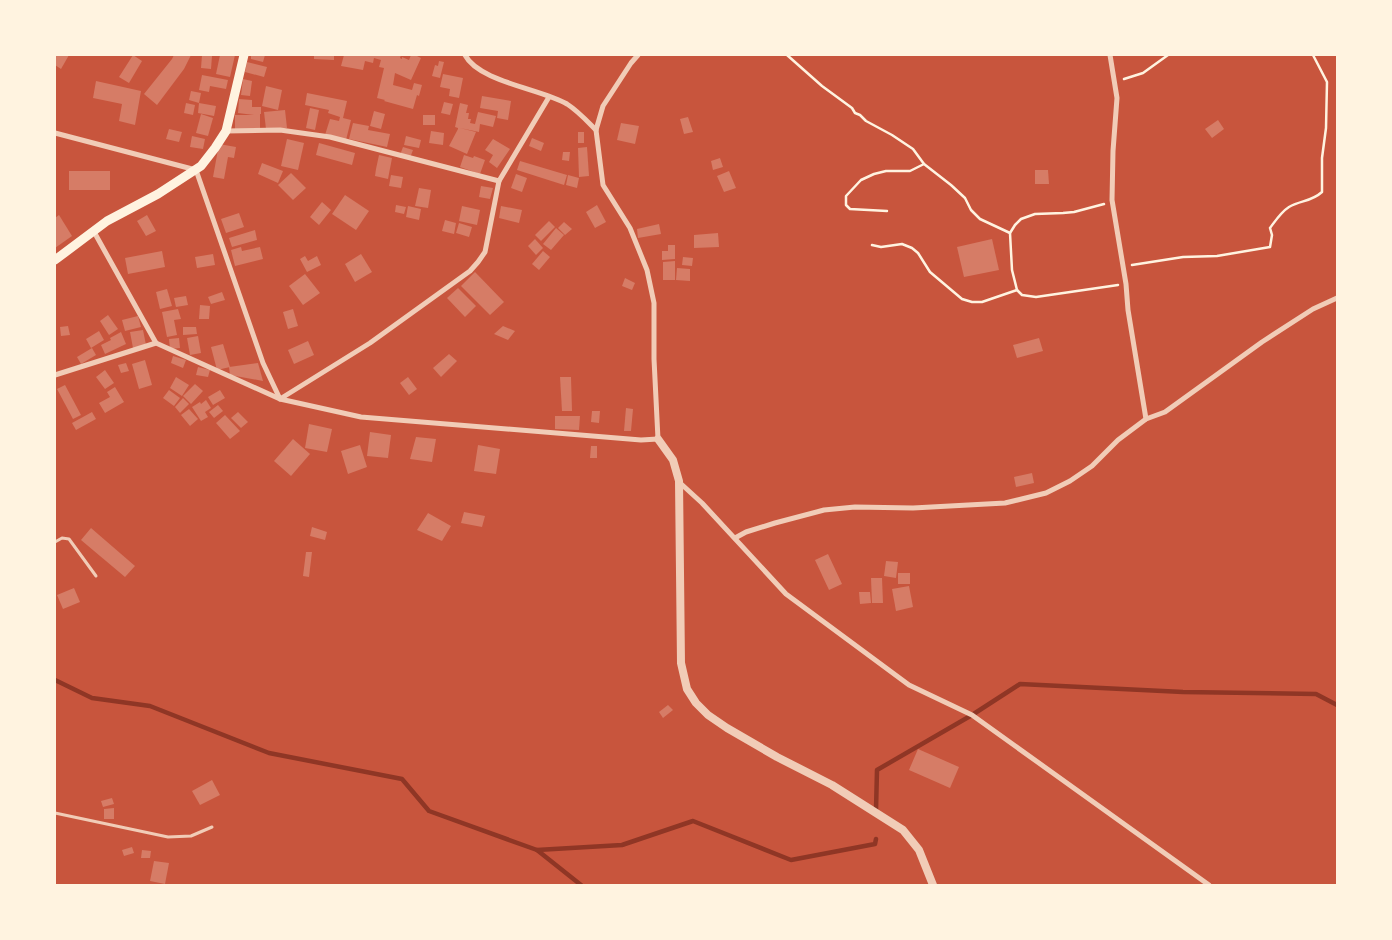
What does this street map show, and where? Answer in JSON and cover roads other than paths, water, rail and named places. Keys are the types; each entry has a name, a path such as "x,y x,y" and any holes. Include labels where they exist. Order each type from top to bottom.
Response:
{"main road":[{"path":"55,260 93,230 158,194 196,170 206,161 226,131 244,55"}],"street":[{"path":"466,55 468,60 487,74 567,104 585,118 596,130"},
{"path":"638,55 603,106 596,130 603,185 630,228 647,270 654,303 654,359 658,439 673,460 679,481 681,664 687,690 708,715 728,728 777,757 832,785 903,830 919,850 934,885"},
{"path":"1110,55 1117,98 1112,200 1146,420"},
{"path":"280,399 370,343 470,270 478,262 485,252 499,181 549,97"},
{"path":"226,131 280,130 330,137 499,181"},
{"path":"55,133 196,170 263,363 280,399"},
{"path":"93,230 156,343 280,399 361,417 641,440 658,439"},
{"path":"735,538 746,532 824,510 855,507 913,508 1005,503 1046,493 1070,481 1092,466 1118,440 1146,420 1165,412 1262,342 1313,309 1337,298"},
{"path":"55,376 156,343"},
{"path":"679,481 702,502 786,594 910,685 972,715 1209,885"}],"lane":[{"path":"55,542 62,538 68,539 96,576"},
{"path":"55,813 168,837 191,836 212,826"}],"waterway":[{"path":"55,680 92,698 150,706 269,753 402,779 429,811 537,850 581,885"},
{"path":"876,810 877,770 972,715 1020,684 1183,692 1316,694 1337,705"},
{"path":"537,850 622,845 693,821 791,860 875,844 876,839"}]}
